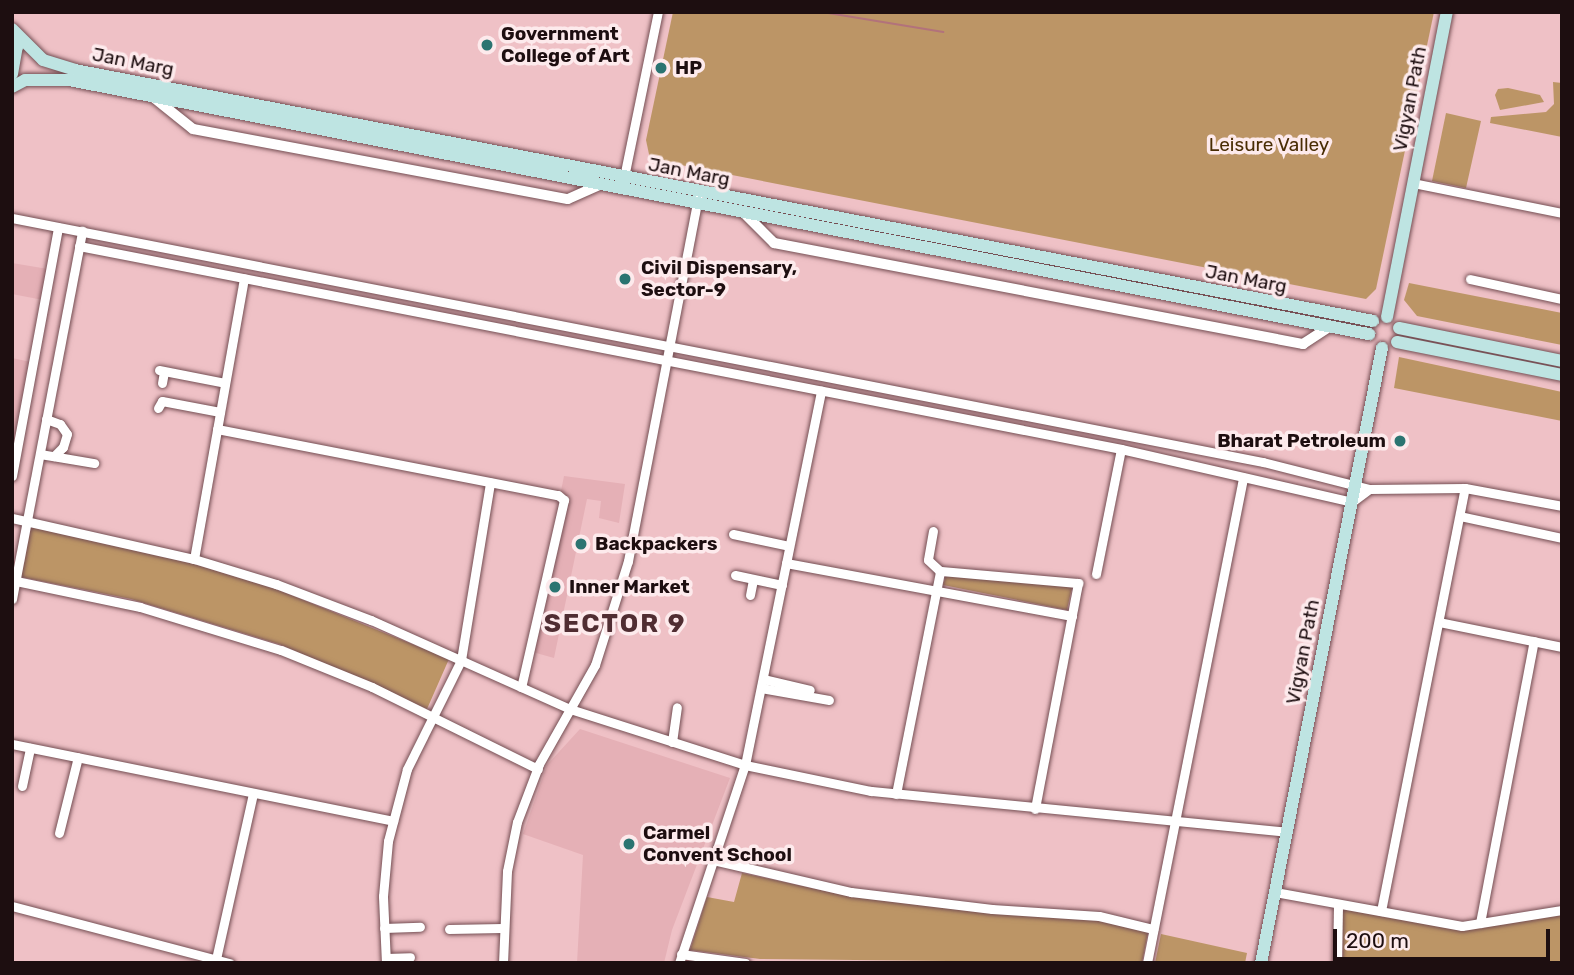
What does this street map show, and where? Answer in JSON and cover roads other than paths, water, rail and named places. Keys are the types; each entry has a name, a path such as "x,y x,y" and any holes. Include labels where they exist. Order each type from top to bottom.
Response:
{"main road":[{"name":"Vigyan Path","path":"1387,317 1447,12"},
{"name":"Jan Marg","path":"12,29 43,60 75,70 623,185 1371,328"},
{"path":"12,29 17,47 12,74"},
{"name":"Jan Marg","path":"12,87 25,80 69,80 597,186 623,185"},
{"name":"Jan Marg","path":"697,199 746,215 1328,328 1371,328"},
{"path":"1562,361 1399,328 1387,317 1371,328 1382,348 1397,342 1562,375"},
{"path":"1397,342 1399,328"},
{"name":"Vigyan Path","path":"1261,963 1382,348"}],"street":[{"path":"623,185 658,12"},
{"path":"153,97 193,129 568,199 597,186"},
{"path":"1413,183 1562,213"},
{"path":"503,963 502,928 517,822 538,769 595,665 614,614 697,199"},
{"path":"746,215 774,243 1303,344 1328,328"},
{"path":"12,218 1356,483 1369,489 1465,488 1562,506"},
{"path":"12,477 58,227"},
{"path":"12,599 82,231"},
{"path":"79,246 1121,449 1352,502 1369,489"},
{"path":"194,559 244,278"},
{"path":"1470,279 1562,299"},
{"path":"162,383 162,371 225,383"},
{"path":"745,963 680,958 745,765 821,391"},
{"path":"158,408 162,401 220,412"},
{"path":"46,419 60,424 66,434 64,447 54,456"},
{"path":"217,429 558,495 564,500 521,687"},
{"path":"1096,574 1121,449"},
{"path":"40,454 94,463"},
{"path":"1147,963 1243,477"},
{"path":"410,957 386,960 383,896 393,821 407,769 461,660 490,482"},
{"path":"1381,911 1465,488"},
{"path":"1460,516 1562,538"},
{"path":"12,518 194,559 276,584 461,660 570,709 745,765 896,794 1035,809 1175,818 1287,832"},
{"path":"933,531 927,556 940,571 1078,583 1035,809"},
{"path":"733,534 789,546"},
{"path":"786,563 1072,616"},
{"path":"896,794 940,571"},
{"path":"736,573 782,582 753,579 736,573"},
{"path":"750,595 753,579"},
{"path":"16,581 140,607 242,637 432,715 538,769"},
{"path":"1439,622 1562,647"},
{"path":"1480,923 1534,641"},
{"path":"762,683 810,690"},
{"path":"762,683 829,699"},
{"path":"672,742 677,707"},
{"path":"12,744 393,821"},
{"path":"22,786 30,747"},
{"path":"59,833 79,757"},
{"path":"216,958 253,793"},
{"path":"713,860 851,892 1100,916 1153,929"},
{"path":"1275,892 1462,926 1562,910"},
{"path":"1337,963 1338,904"},
{"path":"12,906 230,963"},
{"path":"384,928 420,927"},
{"path":"449,929 502,928"}],"waterway":[{"path":"750,12 774,12"},
{"path":"822,12 943,32"}],"place":[{"name":"Government College of Art","path":"487,45"},
{"name":"HP","path":"661,68"},
{"name":"Civil Dispensary, Sector-9","path":"625,279"},
{"name":"Bharat Petroleum","path":"1400,441"},
{"name":"Backpackers","path":"581,544"},
{"name":"Inner Market","path":"555,587"},
{"name":"Carmel Convent School","path":"629,844"}],"district":[{"name":"SECTOR 9","path":"615,624"}],"park label":[{"name":"Leisure Valley","path":"1269,145"}]}
